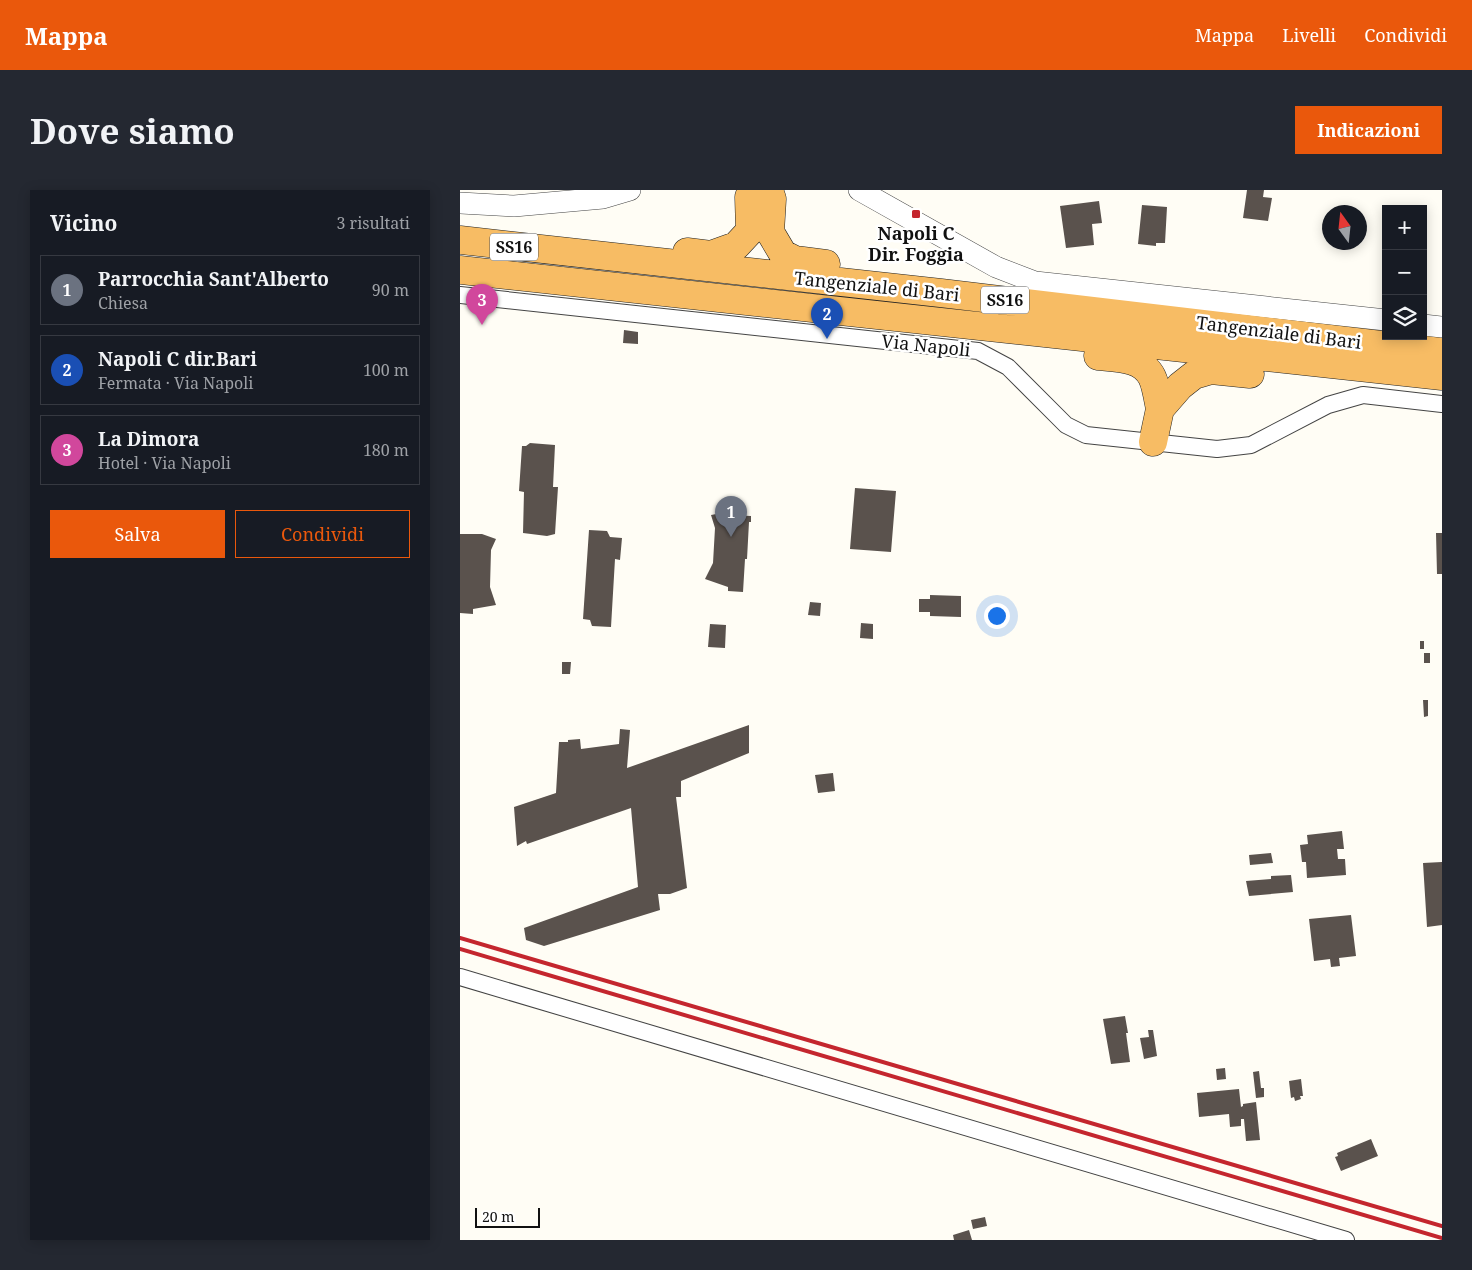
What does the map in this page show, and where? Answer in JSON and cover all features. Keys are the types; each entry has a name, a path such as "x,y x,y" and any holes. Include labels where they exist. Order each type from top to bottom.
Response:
{"highway":[{"path":"568,253 624,246 711,255 736,246 750,231 761,193"},
{"path":"761,193 770,232 782,254 795,260 907,274 942,293"},
{"name":"Tangenziale di Bari","path":"460,240 942,293 1442,352"},
{"name":"Tangenziale di Bari","path":"460,270 1442,376"},
{"path":"1013,329 1043,349 1129,359 1146,368 1153,378 1160,409 1153,442"},
{"path":"1160,409 1180,386 1194,375 1211,370 1294,378 1332,364"}],"street":[{"path":"460,202 514,206 603,198 630,190"},
{"path":"858,190 996,267 1035,282 1382,320"},
{"name":"Via Napoli","path":"460,295 978,351 1008,368 1066,425 1086,435 1217,449 1251,445 1328,405 1363,396 1442,404"},
{"path":"1427,325 1442,327"},
{"path":"460,977 1346,1240"}],"building":[{"path":"1247,190 1264,190 1263,197 1272,198 1268,221 1243,218"},
{"path":"1099,201 1102,223 1092,224 1094,245 1066,248 1060,206"},
{"path":"1142,205 1167,207 1165,243 1156,243 1156,246 1138,244"},
{"path":"624,330 638,332 638,344 623,343"},
{"path":"530,443 555,445 553,487 558,487 555,534 547,536 523,533 524,492 519,491 522,446"},
{"path":"855,488 896,491 891,552 850,549"},
{"path":"727,512 728,515 751,516 743,592 728,591 728,587 705,579 713,563 715,528 711,515"},
{"path":"589,530 607,531 610,537 622,538 620,560 615,559 611,627 592,626 590,620 583,619"},
{"path":"1436,533 1442,533 1442,574 1437,574"},
{"path":"460,534 482,534 496,539 491,550 490,587 496,605 473,609 473,614 460,613"},
{"path":"930,595 961,596 961,617 930,616 930,612 919,612 919,599 930,599"},
{"path":"810,602 821,603 820,616 808,615"},
{"path":"861,623 873,624 873,639 860,638"},
{"path":"710,624 726,625 725,648 708,647"},
{"path":"1420,641 1424,641 1424,649 1420,649"},
{"path":"1424,653 1430,653 1430,663 1424,663"},
{"path":"562,662 571,662 570,674 562,674"},
{"path":"1423,700 1428,700 1428,716 1424,717"},
{"path":"749,725 749,753 681,781 681,797 676,797 687,888 670,894 658,894 660,910 544,946 526,940 524,928 638,887 631,808 527,844 526,841 517,846 514,807 556,793 559,742 580,739 581,749 619,744 620,729 630,730 627,768"},
{"path":"833,773 835,791 818,793 815,775"},
{"path":"1342,831 1344,849 1337,849 1338,859 1345,859 1346,875 1307,878 1306,862 1302,862 1300,845 1308,844 1307,835"},
{"path":"1271,853 1273,863 1250,865 1249,855"},
{"path":"1442,862 1442,925 1427,927 1423,863"},
{"path":"1291,875 1293,892 1249,896 1246,881 1271,879 1271,876"},
{"path":"1351,915 1356,956 1339,958 1340,966 1331,967 1330,959 1314,961 1309,919"},
{"path":"1125,1016 1130,1062 1111,1064 1103,1019"},
{"path":"1148,1030 1153,1030 1157,1056 1144,1059 1140,1038 1149,1037"},
{"path":"1225,1068 1226,1079 1217,1080 1216,1069"},
{"path":"1259,1071 1261,1088 1264,1088 1264,1097 1256,1098 1253,1072"},
{"path":"1301,1079 1303,1096 1300,1096 1301,1099 1295,1101 1294,1097 1291,1098 1289,1081"},
{"path":"1239,1089 1241,1107 1243,1104 1256,1102 1260,1140 1246,1141 1244,1119 1241,1119 1241,1126 1230,1127 1229,1114 1199,1117 1197,1093"},
{"path":"1371,1139 1378,1156 1341,1171 1335,1157 1338,1156 1337,1153"},
{"path":"985,1217 987,1226 973,1229 971,1220"},
{"path":"969,1230 972,1240 954,1240 953,1235"}],"railway":[{"path":"460,938 1442,1226"},
{"path":"460,949 1442,1238"}],"place":[{"name":"Napoli C Dir. Foggia","path":"916,214"},
{"name":"La Dimora","path":"482,325"},
{"name":"Napoli C dir.Bari","path":"827,339"},
{"name":"Parrocchia Sant'Alberto","path":"731,537"}]}
